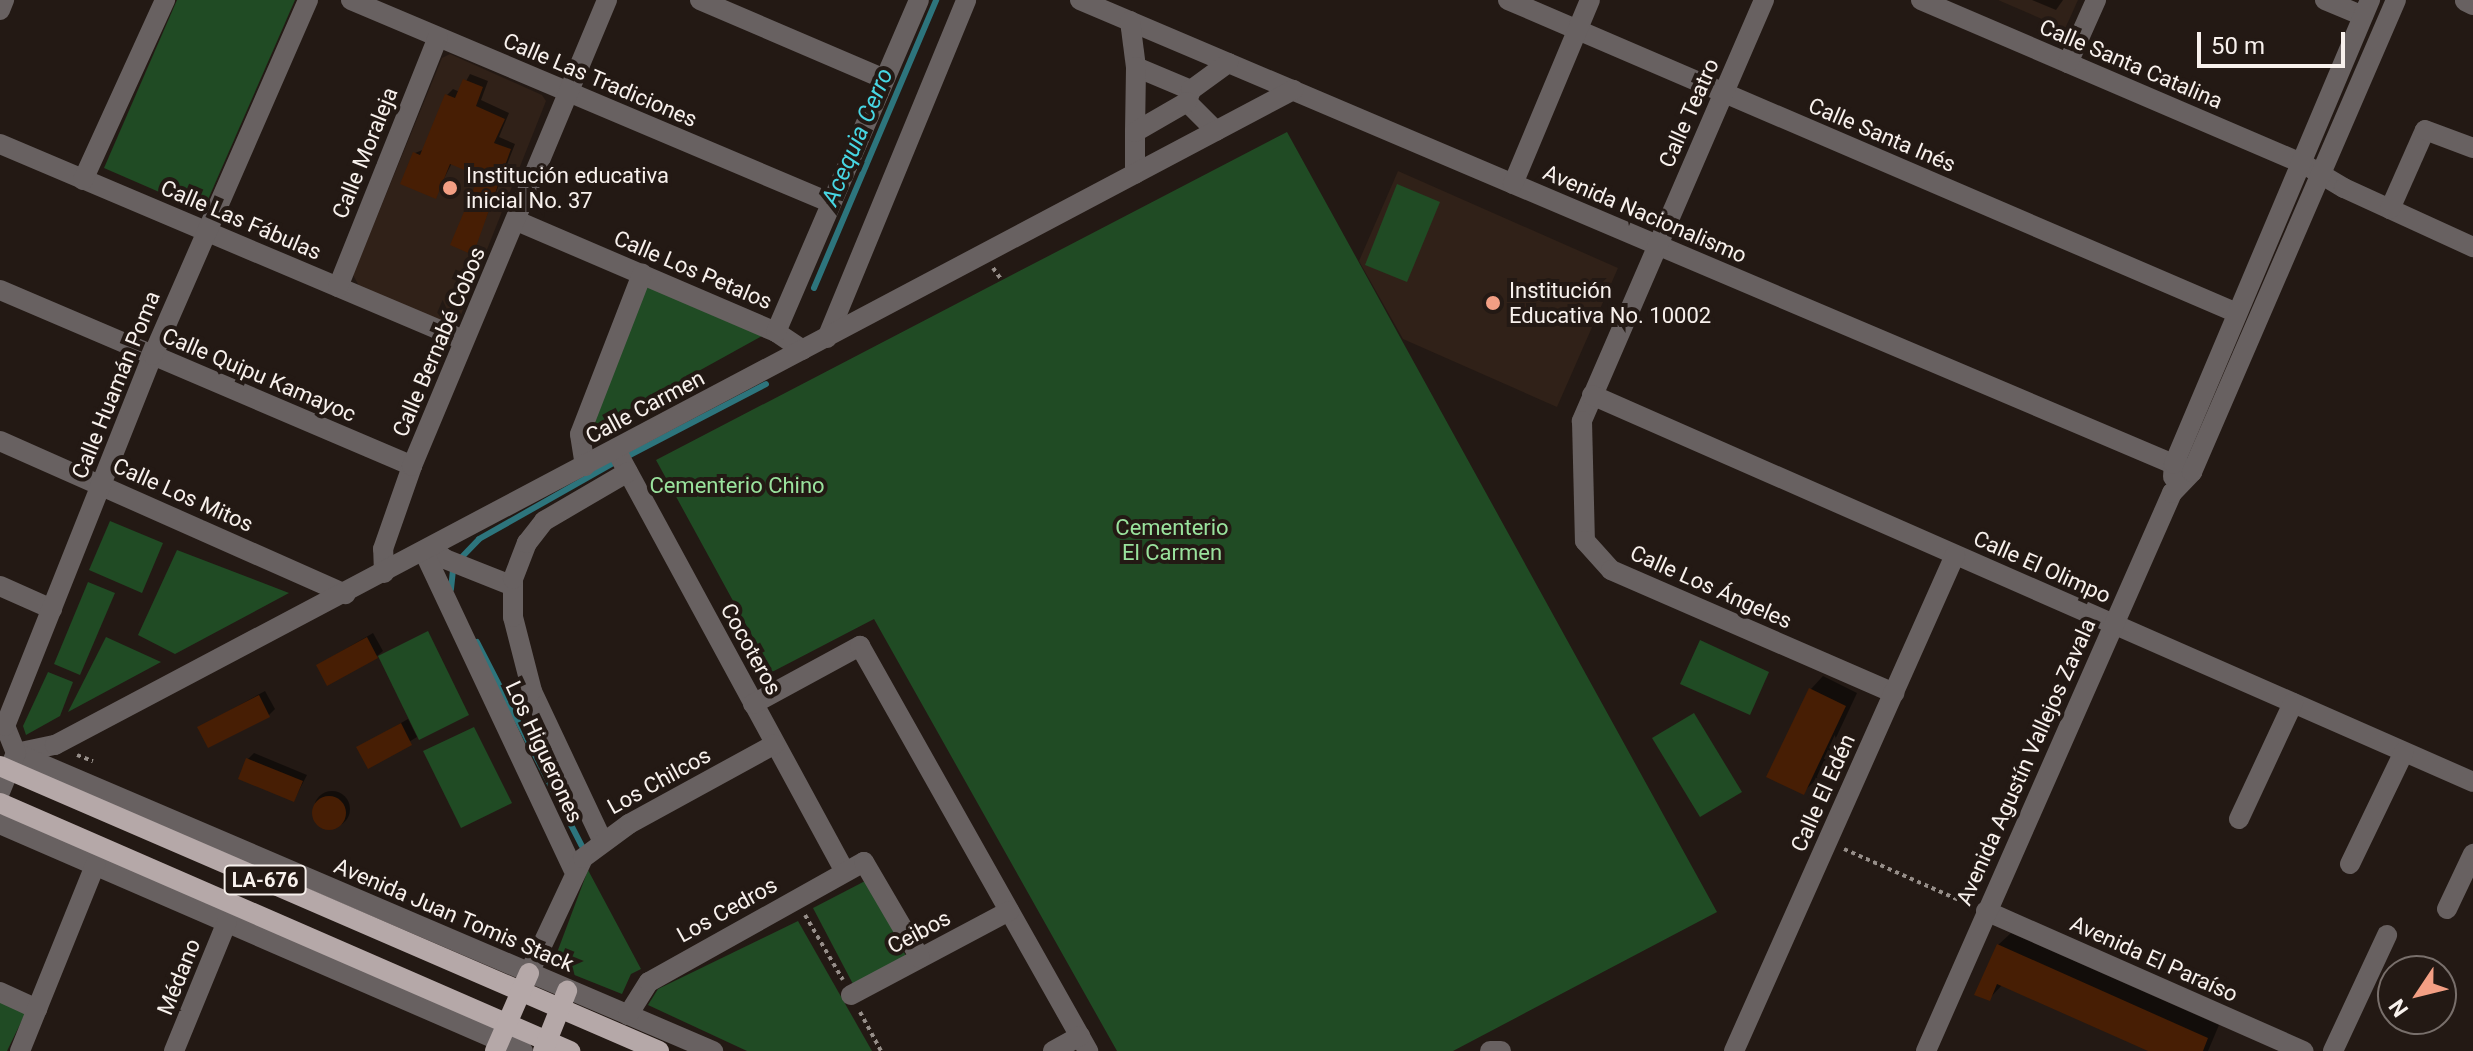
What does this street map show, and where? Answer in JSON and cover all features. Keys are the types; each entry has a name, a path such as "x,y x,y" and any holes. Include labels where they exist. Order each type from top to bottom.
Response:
{"main road":[{"name":"LA-676","path":"0,803 501,1039 545,1046"},
{"path":"501,1039 525,982"},
{"path":"564,999 545,1046 570,1051"},
{"name":"Avenida Juan Tomis Stack","path":"564,999 659,1051"}],"street":[{"path":"0,10 4,0"},
{"path":"83,180 165,0"},
{"name":"Calle Huamán Poma","path":"6,759 5,726 153,355 308,0"},
{"name":"Calle Las Tradiciones","path":"351,0 831,203"},
{"name":"Calle Bernabé Cobos","path":"384,573 383,549 412,466 607,0"},
{"path":"700,0 884,79"},
{"path":"776,332 919,0"},
{"path":"827,338 966,0"},
{"name":"Avenida Nacionalismo","path":"1080,0 2183,468"},
{"name":"Calle Santa Inés","path":"1508,0 2237,313"},
{"path":"1513,184 1590,0"},
{"name":"Calle Teatro","path":"1657,245 1764,0"},
{"name":"Calle Santa Catalina","path":"1921,0 2302,163 2390,209 2473,247"},
{"path":"2068,63 2096,0"},
{"path":"2325,0 2366,8"},
{"name":"Avenida Agustín Vallejos Zavala","path":"1926,1051 2113,624 2321,174 2396,0"},
{"path":"2465,1 2473,5"},
{"name":"Avenida Agustín Vallejos Zavala","path":"2183,468 2237,313 2366,8"},
{"path":"1130,21 1136,67 1135,174"},
{"name":"Calle Moraleja","path":"338,287 438,37"},
{"path":"1135,132 1189,96 1228,63"},
{"path":"1136,67 1189,96 1216,131"},
{"name":"Calle Carmen","path":"6,759 47,749 346,594 1293,90"},
{"path":"2390,209 2425,130 2473,148"},
{"name":"Calle Las Fábulas","path":"0,144 463,340"},
{"name":"Calle Los Petalos","path":"517,221 776,332 803,350"},
{"name":"Calle Los Ángeles","path":"1657,245 1582,421 1582,518 1585,541 1597,559 1611,570 1894,693"},
{"path":"585,466 580,434 642,274"},
{"name":"Calle Quipu Kamayoc","path":"0,290 412,466"},
{"name":"Calle El Olimpo","path":"1592,395 2473,782"},
{"name":"Calle Los Mitos","path":"0,441 346,594"},
{"name":"Cocoteros","path":"616,450 775,744 854,867 920,958"},
{"path":"602,840 532,691 513,617 513,586 527,543 544,521 628,472"},
{"path":"427,550 513,586"},
{"name":"Los Higuerones","path":"427,550 573,869"},
{"name":"Calle El Edén","path":"1734,1051 1955,555"},
{"path":"0,586 52,609"},
{"path":"753,704 860,646 1084,1044 1053,1051"},
{"path":"2239,819 2293,703"},
{"name":"Los Chilcos","path":"573,869 602,840 775,744"},
{"path":"2350,864 2404,752"},
{"path":"0,792 6,759"},
{"name":"Avenida Juan Tomis Stack","path":"6,759 564,999 628,1015 713,1051"},
{"name":"LA-676","path":"0,824 523,1051"},
{"path":"2447,909 2473,854"},
{"path":"20,1051 95,865"},
{"name":"Los Cedros","path":"628,1015 649,982 854,867"},
{"path":"525,982 573,869"},
{"name":"Ceibos","path":"851,995 1009,911"},
{"name":"Avenida El Paraíso","path":"1986,911 2290,1048"},
{"name":"Médano","path":"174,1051 227,922"},
{"path":"2333,1051 2387,935"},
{"path":"0,992 37,1009"},
{"path":"1490,1051 1501,1051"}],"path":[{"path":"1827,842 1986,911"},
{"path":"796,899 881,1051"}],"shaded area":[{"path":"1998,0 2078,0 2065,29"},
{"name":"Institución educativa inicial No. 37","path":"450,54 542,95 546,101 459,320 446,324 359,286 353,275 442,58"},
{"name":"Institución Educativa No. 10002","path":"1398,171 1618,268 1557,407 1403,339 1359,261"}],"green space":[{"path":"177,0 295,0 203,211 104,168"},
{"name":"Cementerio El Carmen","path":"1287,132 1717,912 1453,1051 1117,1051 874,619 772,672 656,460"},
{"path":"1397,184 1440,202 1407,282 1365,265"},
{"path":"646,285 762,336 590,431"},
{"path":"110,521 163,543 142,593 89,570"},
{"path":"177,550 289,593 175,654 138,635"},
{"path":"88,582 115,593 80,675 54,664"},
{"path":"428,631 469,715 419,740 378,656"},
{"path":"106,637 161,662 68,712"},
{"path":"1700,640 1769,672 1750,715 1680,684"},
{"path":"48,672 73,682 60,716 26,735 23,726"},
{"path":"1694,713 1742,792 1700,817 1652,738"},
{"path":"474,727 512,803 461,828 423,751"},
{"path":"588,870 641,969 631,974 622,994 552,966"},
{"path":"867,880 907,958 854,986 813,908"},
{"path":"798,921 872,1051 747,1051 648,1005 658,989"},
{"path":"0,1000 26,1012 7,1051 0,1051"}],"building":[{"path":"463,79 483,87 476,106 505,119 494,143 511,149 473,255 450,245 479,176 450,164 436,199 400,184 413,152 420,155 445,94 455,98"},
{"path":"367,637 378,658 327,686 316,665"},
{"path":"1809,688 1846,706 1804,795 1766,777"},
{"path":"259,695 270,717 208,748 197,727"},
{"path":"401,723 412,745 368,769 356,747"},
{"path":"246,758 303,781 294,802 238,779"},
{"path":"329,796 341,801 346,813 341,825 329,830 317,825 312,813 317,801"},
{"path":"1997,944 2208,1038 2203,1051 2148,1051 1997,984 1990,1001 1974,995"}],"waterway":[{"name":"Acequia Cerro","path":"814,288 936,0"},
{"name":"Acequia Cerro","path":"624,458 766,384"},
{"name":"Acequia Cerro","path":"459,560 479,539 617,461"},
{"path":"451,589 453,570"},
{"path":"477,642 582,846"}],"place":[{"name":"Institución educativa inicial No. 37","path":"450,188"},
{"name":"Institución Educativa No. 10002","path":"1493,303"}],"park label":[{"name":"Cementerio Chino","path":"737,486"}]}
